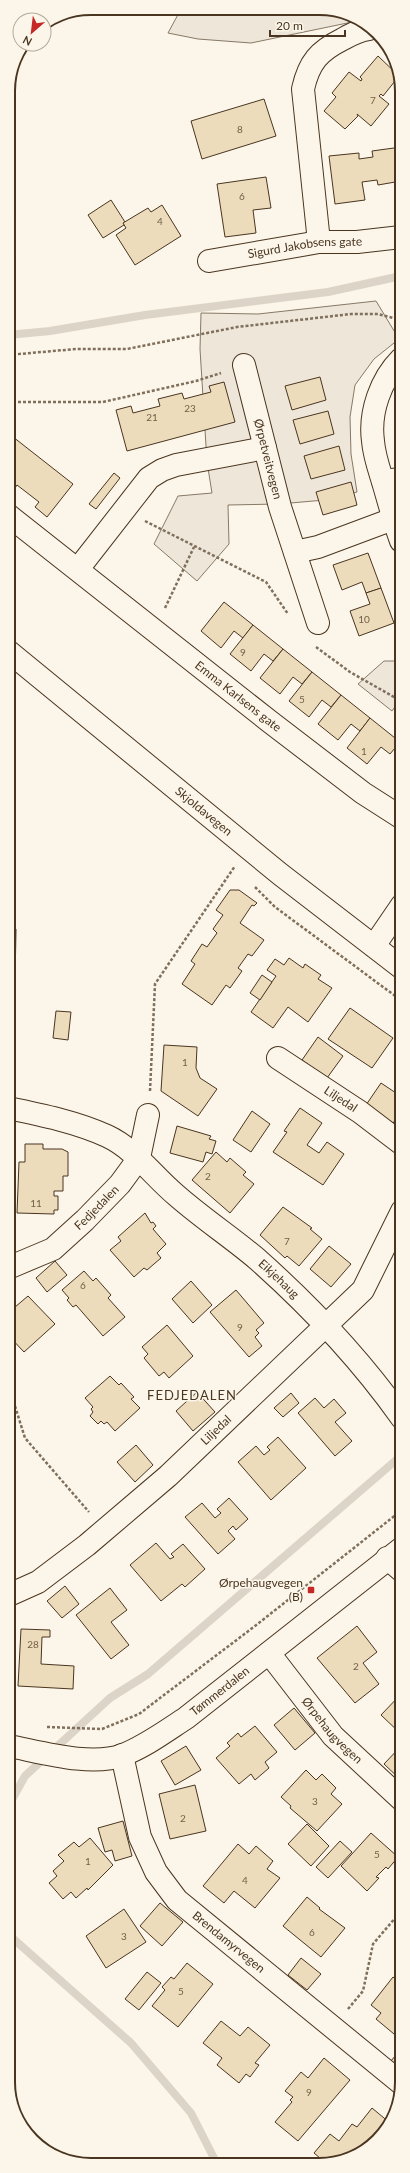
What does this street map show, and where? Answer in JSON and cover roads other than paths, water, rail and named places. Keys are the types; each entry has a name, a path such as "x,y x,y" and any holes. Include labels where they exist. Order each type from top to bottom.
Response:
{"street":[{"path":"319,242 303,89 305,77 312,62 324,48 363,30"},
{"name":"Sigurd Jakobsens gate","path":"209,261 319,242 358,242 395,237"},
{"name":"Ørpetveitvegen","path":"244,365 280,507 318,623"},
{"path":"395,367 384,383 377,400 373,419 372,440 392,480 393,519 395,524"},
{"path":"78,570 140,488 156,474 176,465 265,448"},
{"path":"295,552 318,547 393,519"},
{"name":"Emma Karlsens gate","path":"15,520 350,783 395,813"},
{"name":"Skjoldavegen","path":"15,657 268,864 395,962"},
{"path":"374,946 395,915"},
{"name":"Liljedal","path":"278,1058 360,1112 395,1139"},
{"name":"Eikjehaug","path":"15,1110 62,1120 108,1136 139,1158 175,1195 256,1259 327,1325 379,1385 395,1408"},
{"name":"Fedjedalen","path":"15,1265 53,1249 85,1220 120,1184 139,1158 148,1115"},
{"name":"Liljedal","path":"15,1592 38,1582 105,1530 174,1471 327,1325 363,1290 395,1225"},
{"name":"Tømmerdalen","path":"15,1747 95,1759 122,1755 153,1740 186,1718 269,1653 395,1560"},
{"name":"Ørpehaugvegen","path":"269,1653 333,1736 395,1794"},
{"name":"Brendamyrvegen","path":"122,1755 140,1838 156,1872 177,1900 395,2078"}],"waterway":[{"path":"15,334 50,331 145,315 328,292 395,277"},
{"path":"15,1794 25,1776 110,1698 148,1674 395,1461"},
{"path":"15,1940 131,2043 191,2113 214,2158"}],"place":[{"name":"Ørpehaugvegen (B)","path":"311,1590"}],"district":[{"name":"FEDJEDALEN","path":"192,1395"}]}
